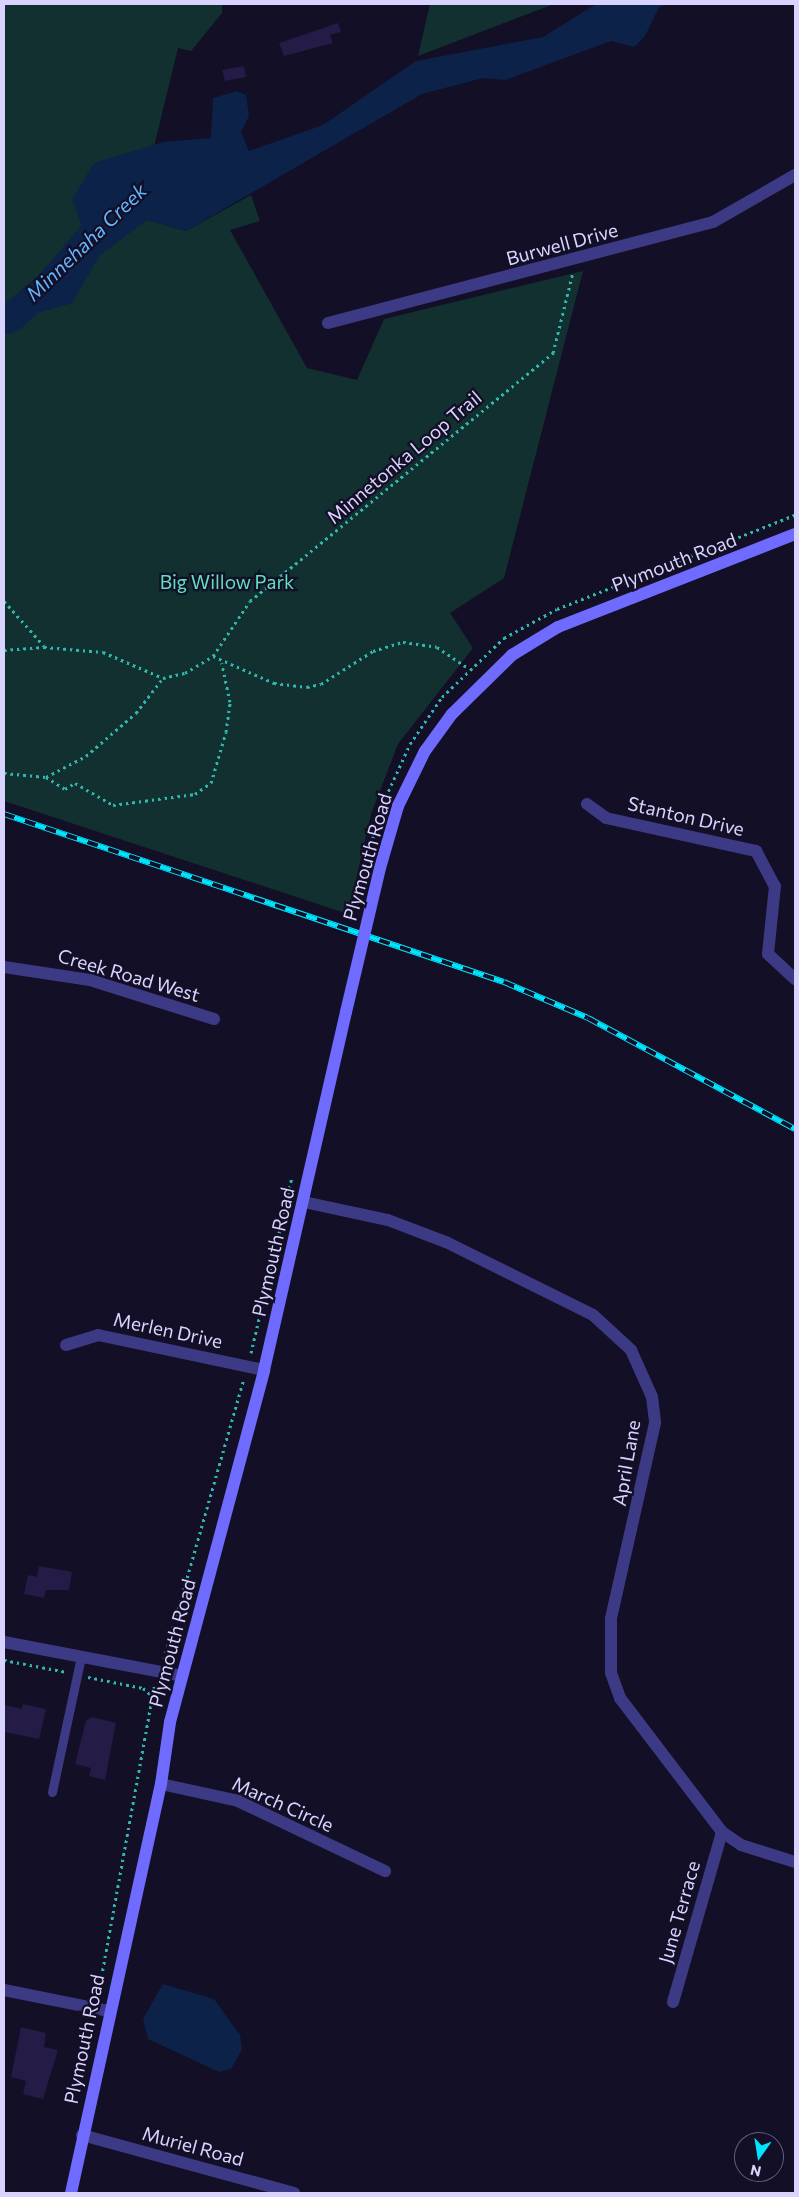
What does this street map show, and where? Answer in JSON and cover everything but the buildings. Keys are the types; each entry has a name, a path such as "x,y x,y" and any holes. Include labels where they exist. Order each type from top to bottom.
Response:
{"main road":[{"name":"Plymouth Road","path":"71,2193 108,2011 161,1784 182,1676 264,1370 380,868 398,806 425,751 452,714 512,655 558,627 795,534"}],"street":[{"name":"Burwell Drive","path":"328,323 576,261 713,222 795,175"},
{"name":"Stanton Drive","path":"586,804 606,818 756,851 775,886 768,954 795,979"},
{"name":"Creek Road West","path":"4,967 90,980 214,1018"},
{"name":"April Lane","path":"304,1202 388,1220 446,1242 593,1315 631,1350 652,1398 655,1423 611,1619 611,1673 620,1698 722,1832 741,1845 795,1862"},
{"name":"Merlen Drive","path":"66,1345 98,1335 264,1370"},
{"path":"4,1642 182,1676"},
{"name":"March Circle","path":"161,1784 238,1801 385,1871"},
{"name":"June Terrace","path":"673,2002 722,1832"},
{"path":"4,1990 108,2011"},
{"name":"Muriel Road","path":"82,2136 294,2193"}],"lane":[{"path":"52,1792 81,1657"}],"path":[{"name":"Minnetonka Loop Trail","path":"163,678 185,673 213,656 250,601 423,464 438,449 553,353 576,261"},
{"path":"4,601 44,647"},
{"path":"213,656 222,663 274,683 307,687 321,684 373,652 414,642 437,647 468,668"},
{"path":"4,650 44,647 103,652 163,678 136,714 86,756 46,777"},
{"path":"4,773 46,777 65,789 75,783 113,805 195,794 211,782 226,732 230,702 222,663"}],"green space":[{"name":"Big Willow Park","path":"4,4 222,4 222,13 191,51 178,48 134,229 147,220 186,231 251,195 260,221 230,230 307,368 357,380 384,319 583,271 504,578 450,613 473,648 398,744 371,814 348,914 4,801"},
{"path":"430,4 554,4 418,56"}],"water":[{"name":"Minnehaha Creek","path":"596,4 668,4 659,7 645,36 634,47 611,41 505,80 483,78 422,94 186,231 147,220 100,255 72,303 38,313 18,331 4,335 4,304 38,276 82,225 72,200 94,163 163,142 211,138 213,98 237,91 246,95 249,116 241,132 249,151 323,125 416,61 543,37"},
{"path":"163,1984 214,1999 240,2035 242,2049 231,2069 219,2072 148,2039 143,2019"}],"railway":[{"path":"4,814 504,982 588,1018 795,1129"}]}
